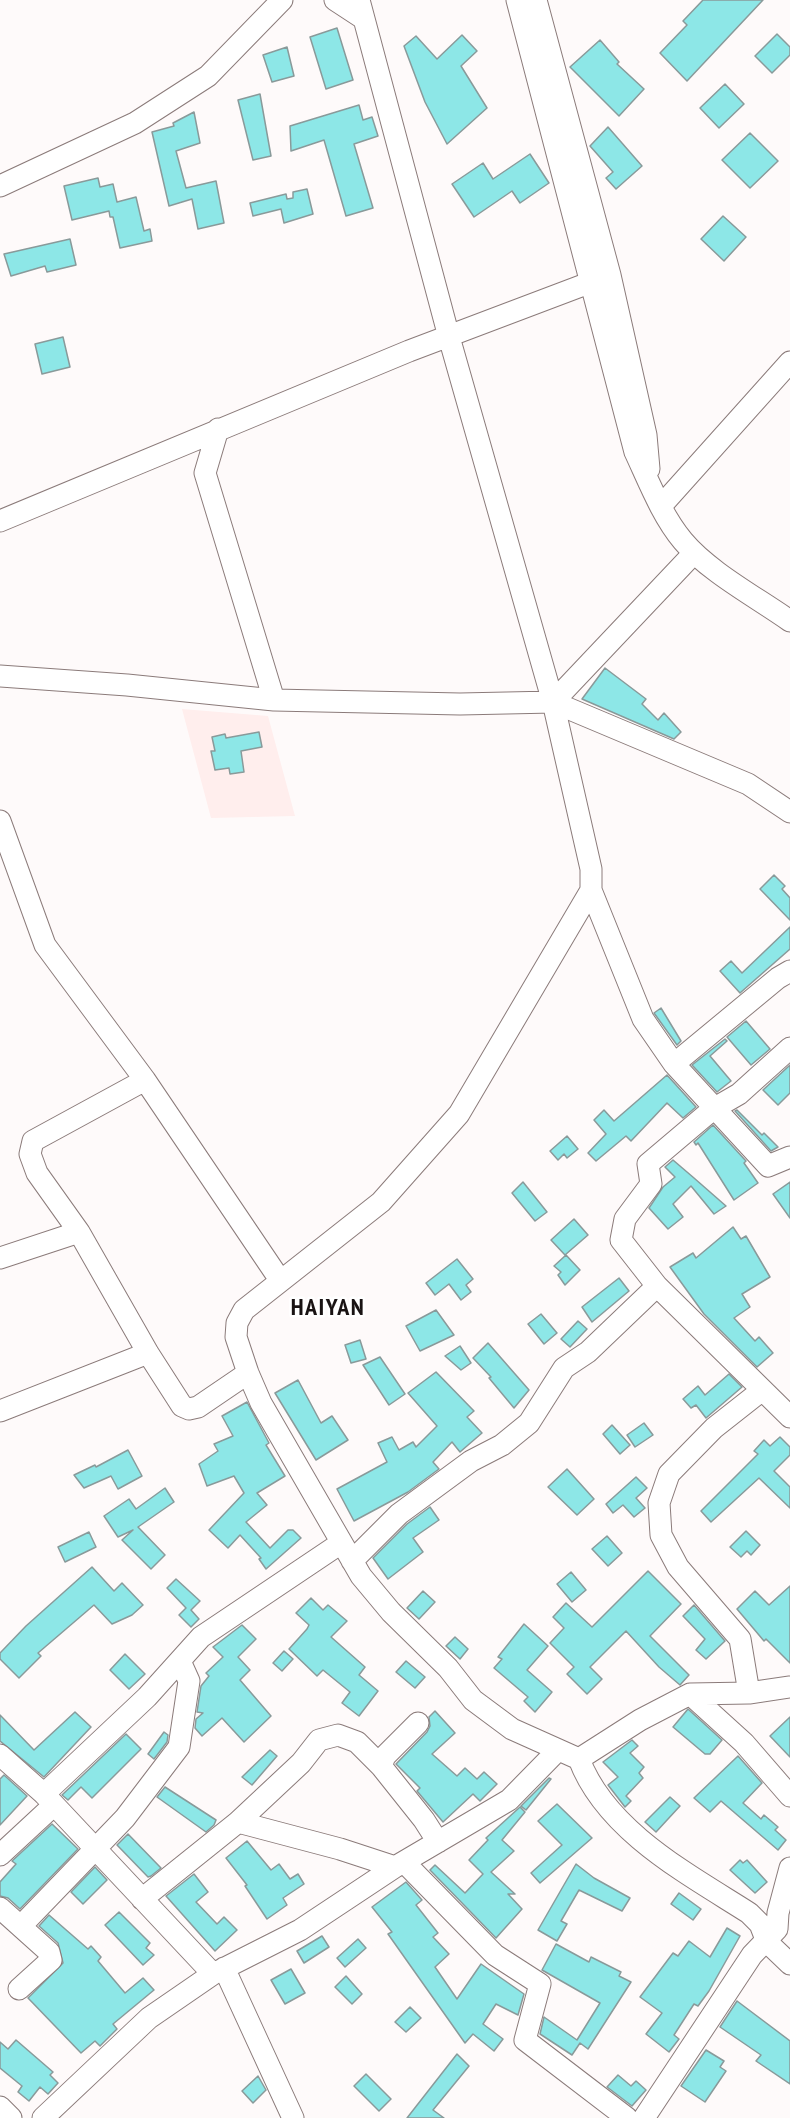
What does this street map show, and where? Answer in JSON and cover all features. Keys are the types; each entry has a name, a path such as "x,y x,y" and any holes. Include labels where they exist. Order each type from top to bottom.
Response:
{"street":[{"path":"0,186 135,123 208,76 282,0"},
{"path":"335,0 362,10 449,337 553,702 591,869 591,890 643,1019 674,1064 713,1109 768,1166 790,1157"},
{"path":"516,0 601,278 648,446 649,479 675,531 694,553 790,621"},
{"path":"536,0 601,278"},
{"path":"0,521 218,429 601,278"},
{"path":"661,506 790,362"},
{"path":"218,429 205,473 274,700"},
{"path":"553,702 694,553"},
{"path":"0,676 127,685 274,700 460,704 553,702 748,784 790,812"},
{"path":"0,821 45,945 145,1080 280,1280"},
{"path":"591,890 459,1114 381,1202 244,1310 237,1323 236,1337 261,1404 352,1561 391,1612 447,1668 472,1700 512,1729 579,1759 586,1776 601,1800 657,1855 749,1913 760,1924 767,1942 790,1964"},
{"path":"674,1064 778,978 790,971"},
{"path":"790,1048 739,1094 713,1109 648,1164 651,1184 625,1219 621,1240 657,1286 761,1391 790,1417"},
{"path":"145,1080 33,1141 30,1154 37,1173 79,1232 148,1353 182,1406 189,1409 248,1373"},
{"path":"0,1258 79,1232"},
{"path":"352,1561 399,1514 471,1461 502,1445 529,1423 564,1368 588,1352 657,1286"},
{"path":"0,1410 148,1353"},
{"path":"749,1693 740,1638 678,1568 661,1535 659,1503 669,1474 714,1428 761,1391"},
{"path":"0,1856 201,1637 341,1543"},
{"path":"21,1926 125,1818 179,1747 189,1681 180,1661"},
{"path":"579,1759 640,1720 690,1694 749,1693 790,1687"},
{"path":"690,1694 744,1743 790,1796"},
{"path":"381,1766 385,1756 418,1723"},
{"path":"142,1899 238,1822 301,1763 319,1740 338,1735 357,1742 381,1766 424,1820 438,1842"},
{"path":"44,2118 149,2018 218,1971 300,1930 400,1864 509,1800 558,1750"},
{"path":"0,1755 49,1800 142,1899 218,1971 293,2118"},
{"path":"238,1822 400,1864 495,1955 540,1984 525,2040 627,2118"},
{"path":"644,2118 752,1955 767,1942 777,1929 778,1913 790,1868"},
{"path":"0,1908 50,1952 51,1960 19,1989"},
{"path":"0,2107 12,2118"}],"shaded area":[{"path":"182,709 268,716 295,816 211,818"}],"building":[{"path":"703,0 763,0 687,81 660,53 687,25 683,21"},
{"path":"337,28 353,80 326,89 310,37"},
{"path":"777,34 790,47 790,55 772,73 755,56"},
{"path":"462,35 477,51 461,66 487,108 447,144 425,102 404,46 416,36 437,59"},
{"path":"600,40 619,62 617,64 644,89 619,116 570,67"},
{"path":"287,47 294,76 272,82 263,55"},
{"path":"725,84 744,104 719,128 700,108"},
{"path":"260,94 271,156 253,160 238,100"},
{"path":"359,105 363,120 372,117 378,136 354,144 373,208 346,216 324,140 291,151 290,126"},
{"path":"194,112 200,143 176,151 186,188 216,181 224,223 198,229 192,199 169,206 152,132 174,126 173,123"},
{"path":"608,127 642,166 616,189 606,178 613,172 590,146"},
{"path":"750,133 778,161 750,188 722,160"},
{"path":"530,154 549,183 520,203 512,191 474,217 452,184 483,163 493,179"},
{"path":"98,178 100,187 113,184 117,202 136,197 144,231 150,229 152,241 120,248 113,217 110,217 109,211 72,220 64,186"},
{"path":"307,189 313,214 284,223 281,209 253,216 250,203 286,194 287,199 293,198 293,192"},
{"path":"723,216 746,237 724,261 701,239"},
{"path":"70,239 76,265 47,272 45,266 11,276 4,254"},
{"path":"63,337 70,367 42,374 35,344"},
{"path":"605,668 646,699 642,704 658,720 664,713 681,732 674,739 582,699"},
{"path":"259,732 262,747 241,751 244,772 230,774 229,768 215,770 211,751 215,751 212,737 225,734 226,738"},
{"path":"774,875 785,886 782,889 790,898 790,920 760,889"},
{"path":"790,927 790,949 740,993 720,971 731,961 742,973"},
{"path":"661,1008 681,1041 677,1045 654,1013"},
{"path":"746,1021 770,1049 751,1065 727,1037"},
{"path":"725,1039 727,1041 710,1056 731,1081 717,1092 692,1065"},
{"path":"790,1065 790,1093 778,1105 763,1090"},
{"path":"667,1075 696,1107 683,1118 667,1103 631,1141 626,1136 596,1161 588,1153 606,1134 594,1120 604,1110 614,1121"},
{"path":"737,1110 762,1135 764,1133 778,1147 771,1151 735,1111"},
{"path":"713,1125 746,1161 744,1163 758,1183 734,1200 698,1143 696,1145 694,1142"},
{"path":"567,1136 578,1149 567,1158 564,1154 558,1160 550,1151"},
{"path":"673,1160 726,1206 714,1214 691,1186 673,1204 683,1217 668,1229 649,1208 663,1187 675,1177 665,1167"},
{"path":"523,1182 547,1212 535,1221 512,1193"},
{"path":"790,1182 790,1218 773,1194"},
{"path":"574,1219 588,1235 565,1255 551,1240"},
{"path":"733,1227 741,1239 746,1236 770,1277 742,1294 750,1307 734,1318 755,1341 759,1337 773,1353 757,1367 704,1314 670,1267 693,1253 696,1258"},
{"path":"566,1255 580,1270 565,1285 558,1275 561,1272 554,1266"},
{"path":"457,1259 473,1279 466,1285 471,1292 461,1300 449,1284 435,1295 426,1283"},
{"path":"619,1278 629,1291 592,1322 582,1307"},
{"path":"436,1310 454,1335 420,1351 406,1326"},
{"path":"541,1314 557,1333 544,1344 528,1324"},
{"path":"578,1321 587,1329 570,1347 561,1339"},
{"path":"360,1340 366,1359 351,1363 345,1345"},
{"path":"488,1343 529,1390 514,1408 489,1378 491,1377 473,1358"},
{"path":"460,1346 471,1363 461,1370 445,1356"},
{"path":"380,1357 405,1394 389,1405 363,1365"},
{"path":"436,1372 474,1411 467,1417 482,1433 460,1452 452,1442 433,1462 439,1469 408,1492 354,1521 337,1489 387,1462 378,1443 392,1437 399,1450 413,1442 416,1447 437,1426 408,1393"},
{"path":"729,1374 742,1387 706,1418 696,1405 691,1408 683,1399 698,1386 705,1395"},
{"path":"298,1380 321,1423 332,1416 348,1440 316,1460 275,1393"},
{"path":"247,1402 269,1443 266,1445 285,1476 257,1493 267,1505 246,1522 270,1548 288,1530 293,1530 301,1538 266,1569 259,1559 261,1558 240,1535 228,1548 209,1530 244,1493 234,1476 207,1486 199,1464 218,1451 214,1444 233,1436 222,1416"},
{"path":"644,1423 653,1435 635,1447 627,1435"},
{"path":"612,1425 630,1445 620,1454 603,1434"},
{"path":"780,1437 790,1447 790,1455 774,1471 790,1487 790,1508 759,1478 711,1522 701,1511 758,1454 754,1451 764,1440 770,1446"},
{"path":"128,1450 142,1476 118,1489 111,1476 84,1488 74,1475 95,1465 96,1467"},
{"path":"567,1469 594,1499 577,1515 548,1487"},
{"path":"636,1477 647,1488 636,1498 645,1508 634,1517 623,1505 613,1513 606,1504"},
{"path":"165,1488 174,1502 138,1527 165,1555 151,1569 122,1540 133,1530 118,1537 104,1516 129,1499 136,1509"},
{"path":"430,1507 439,1520 413,1538 423,1552 388,1579 373,1558 407,1524"},
{"path":"746,1531 760,1545 751,1555 747,1551 741,1557 730,1547"},
{"path":"89,1532 96,1547 65,1562 58,1547"},
{"path":"607,1536 622,1553 608,1566 592,1549"},
{"path":"92,1567 114,1591 122,1583 143,1605 132,1615 112,1624 94,1605 38,1653 41,1656 19,1678 0,1659 0,1653 26,1626"},
{"path":"648,1571 681,1604 650,1636 689,1675 680,1685 659,1667 626,1631 590,1667 602,1679 587,1694 567,1674 574,1667 550,1643 564,1628 553,1617 566,1603 592,1627"},
{"path":"571,1572 586,1590 572,1602 557,1584"},
{"path":"176,1579 200,1601 191,1610 199,1619 191,1627 179,1615 186,1608 167,1588"},
{"path":"790,1586 790,1663 766,1639 764,1641 737,1609 755,1591 769,1605"},
{"path":"423,1591 435,1602 419,1619 407,1608"},
{"path":"311,1598 323,1610 328,1605 347,1621 331,1637 365,1667 359,1675 378,1691 359,1716 342,1703 350,1692 323,1670 317,1676 289,1649 309,1625 296,1613"},
{"path":"694,1605 725,1641 706,1659 696,1650 705,1639 683,1616"},
{"path":"524,1624 548,1646 527,1670 552,1692 535,1712 524,1701 528,1697 494,1668 502,1659 498,1657"},
{"path":"242,1625 256,1639 238,1657 250,1670 240,1680 271,1716 244,1742 222,1718 202,1736 195,1728 196,1719 203,1713 197,1712 201,1686 209,1676 206,1673 223,1657 213,1647"},
{"path":"455,1637 468,1649 460,1659 446,1646"},
{"path":"284,1651 293,1659 282,1671 273,1663"},
{"path":"125,1654 145,1674 129,1689 110,1670"},
{"path":"406,1661 425,1677 415,1688 396,1672"},
{"path":"688,1709 722,1740 710,1754 705,1754 673,1727"},
{"path":"435,1711 455,1733 432,1754 457,1776 465,1768 477,1779 484,1772 497,1784 480,1801 473,1794 443,1822 417,1791 420,1788 396,1764 427,1732 430,1726 429,1717"},
{"path":"75,1712 91,1727 44,1777 0,1741 0,1715 34,1750"},
{"path":"790,1717 790,1757 770,1736"},
{"path":"164,1732 168,1735 167,1742 154,1759 148,1754"},
{"path":"126,1734 141,1749 92,1798 81,1787 68,1800 62,1795"},
{"path":"632,1740 638,1746 630,1753 644,1767 639,1773 643,1778 626,1796 631,1801 625,1807 608,1785 618,1777 603,1762"},
{"path":"270,1750 277,1756 252,1785 242,1777"},
{"path":"738,1756 762,1783 743,1803 761,1819 764,1815 778,1827 775,1830 786,1840 778,1850 721,1801 710,1812 694,1798"},
{"path":"4,1775 27,1796 0,1825 0,1779"},
{"path":"549,1778 551,1779 526,1810 521,1806"},
{"path":"165,1787 216,1820 214,1825 206,1832 157,1797"},
{"path":"670,1797 680,1806 656,1832 645,1822"},
{"path":"557,1804 592,1838 540,1883 531,1873 562,1845 538,1821"},
{"path":"520,1807 525,1812 502,1840 514,1851 491,1872 515,1894 508,1894 522,1909 496,1938 430,1870 435,1865 465,1893 483,1874 469,1860 488,1840 486,1838"},
{"path":"52,1824 78,1849 20,1909 8,1898 0,1896 0,1882 16,1864 12,1861"},
{"path":"128,1834 161,1868 151,1876 148,1877 117,1845"},
{"path":"247,1841 271,1870 279,1864 290,1879 298,1874 304,1884 283,1898 287,1905 267,1919 245,1886 247,1885 226,1858"},
{"path":"740,1860 743,1863 747,1860 767,1882 755,1893 730,1870"},
{"path":"576,1864 594,1878 630,1898 622,1911 579,1890 561,1921 567,1924 557,1941 538,1930"},
{"path":"95,1867 107,1880 83,1904 71,1892"},
{"path":"194,1874 208,1892 196,1902 217,1924 224,1917 237,1930 215,1951 166,1896"},
{"path":"406,1882 422,1900 416,1905 438,1933 433,1937 449,1954 435,1967 457,1999 481,1964 524,1994 518,2015 496,2004 483,2024 503,2039 494,2051 473,2034 465,2043 388,1934 392,1932 372,1907"},
{"path":"679,1893 701,1909 693,1920 671,1904"},
{"path":"119,1912 150,1943 146,1948 154,1955 143,1965 105,1925"},
{"path":"49,1915 88,1949 91,1946 101,1957 98,1961 125,1993 143,1978 154,1990 113,2024 117,2029 100,2046 95,2041 81,2053 28,1998 63,1963 58,1943 39,1926"},
{"path":"727,1928 740,1936 709,1991 698,2006 694,2004 674,2035 679,2039 669,2052 646,2034 662,2013 640,1997 673,1953 678,1956 689,1941 710,1957"},
{"path":"322,1936 329,1947 304,1963 297,1951"},
{"path":"358,1939 366,1948 345,1967 337,1958"},
{"path":"556,1944 589,1962 591,1957 621,1972 619,1976 631,1982 588,2049 580,2043 572,2055 540,2034 544,2017 577,2040 600,2003 542,1970"},
{"path":"291,1969 305,1993 285,2004 271,1980"},
{"path":"346,1976 362,1994 352,2004 335,1987"},
{"path":"737,2001 790,2041 790,2084 756,2061 761,2055 720,2027"},
{"path":"410,2007 421,2018 406,2032 395,2022"},
{"path":"16,2040 53,2072 50,2075 58,2083 48,2094 40,2087 29,2101 18,2092 22,2086 0,2068 0,2042 8,2049"},
{"path":"706,2050 724,2061 720,2067 726,2071 705,2102 681,2086"},
{"path":"457,2054 469,2066 433,2110 444,2118 407,2118"},
{"path":"366,2074 391,2099 379,2111 354,2086"},
{"path":"618,2075 631,2086 636,2081 646,2090 632,2106 607,2087"},
{"path":"258,2076 266,2090 253,2103 242,2091"}],"district":[{"name":"HAIYAN","path":"328,1308"}]}
